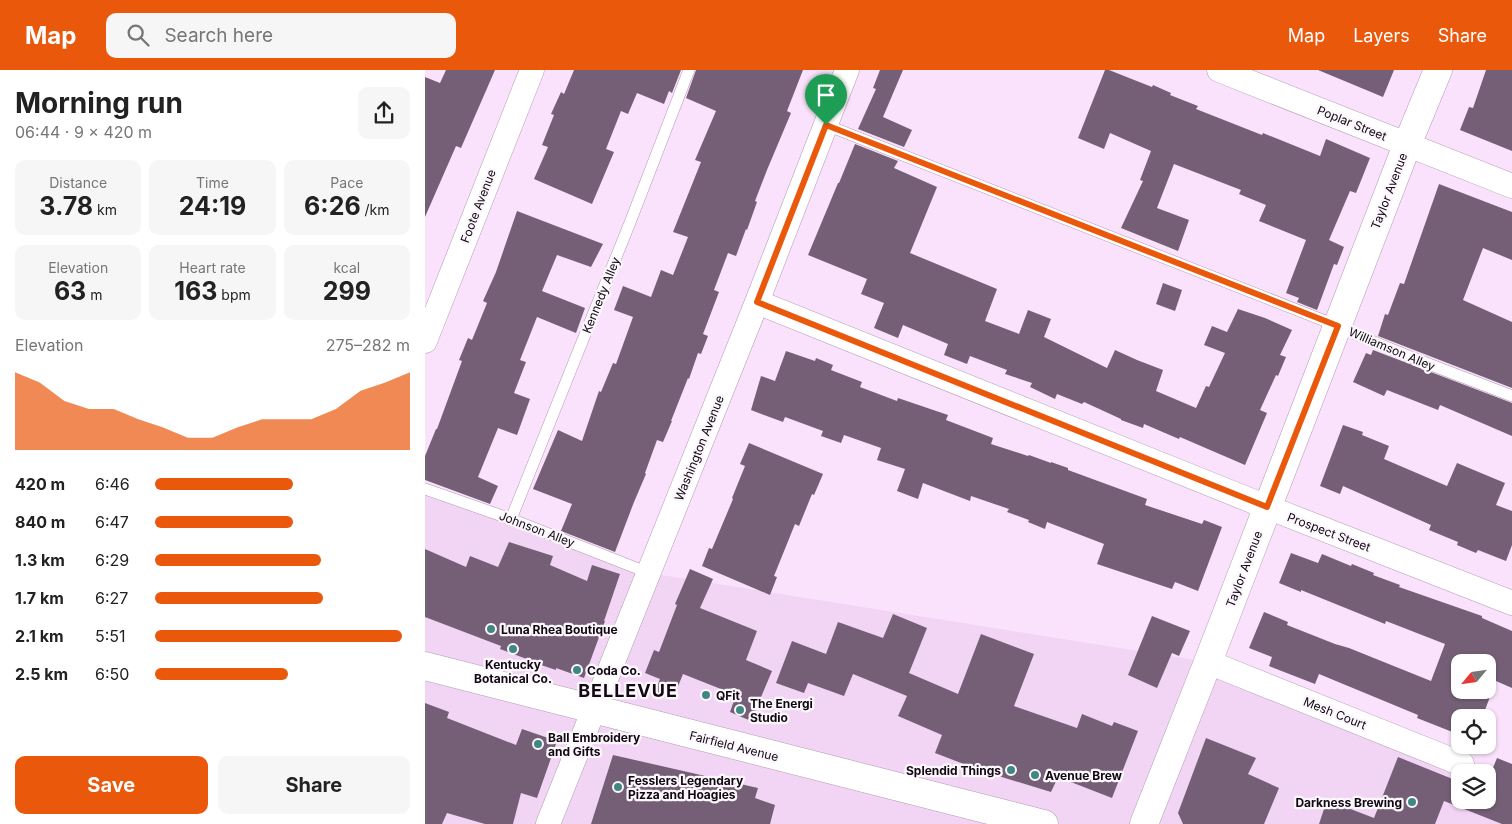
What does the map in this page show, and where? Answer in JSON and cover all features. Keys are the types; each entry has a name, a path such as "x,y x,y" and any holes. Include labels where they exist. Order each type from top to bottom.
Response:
{"street":[{"name":"Foote Avenue","path":"425,341 531,70"},
{"name":"Washington Avenue","path":"548,824 757,302 847,70"},
{"name":"Poplar Street","path":"1219,70 1512,186"},
{"name":"Taylor Avenue","path":"1144,824 1407,145 1438,70"},
{"name":"Prospect Street","path":"757,302 1267,507 1512,603"},
{"name":"Mesh Court","path":"1208,662 1462,764"},
{"name":"Fairfield Avenue","path":"425,666 1044,824"}],"lane":[{"name":"Kennedy Alley","path":"511,519 689,70"},
{"name":"Williamson Alley","path":"826,125 1512,396"},
{"name":"Johnson Alley","path":"425,489 511,519 649,573"}],"shaded area":[{"path":"425,489 649,573 1208,662 1462,764 1451,764 1451,809 1496,809 1496,778 1512,785 1512,824 425,824"}],"building":[{"path":"446,70 495,70 461,148 456,146 425,217 425,77 440,83"},
{"path":"574,70 681,70 672,93 669,91 664,104 637,93 628,114 621,111 606,149 614,152 592,204 534,179 548,147 542,145 554,115 551,114 561,92 564,94"},
{"path":"696,70 803,70 787,111 791,113 755,201 757,202 747,230 736,256 728,253 714,290 719,292 703,334 708,336 701,354 698,353 663,442 657,440 646,474 615,552 561,531 572,504 533,489 558,430 582,441 599,391 601,392 613,363 616,364 633,317 614,310 623,286 651,297 661,270 673,275 688,237 673,232 701,162 695,160 716,111 686,98"},
{"path":"880,70 903,70 883,117 912,130 904,147 858,129 876,89 873,88"},
{"path":"1105,70 1152,87 1153,85 1171,93 1170,95 1198,106 1196,109 1320,156 1326,139 1370,158 1356,193 1350,191 1329,240 1344,247 1337,265 1334,264 1317,310 1297,302 1299,298 1286,293 1306,240 1259,221 1266,205 1239,194 1241,190 1174,164 1157,208 1189,220 1178,251 1121,228 1143,181 1140,180 1151,151 1110,133 1104,149 1078,138"},
{"path":"1318,70 1394,70 1383,97"},
{"path":"1486,70 1512,70 1512,151 1460,130 1469,107 1473,108"},
{"path":"855,144 898,161 894,168 937,187 910,253 997,289 985,321 1019,334 1028,310 1051,319 1044,337 1107,368 1115,350 1163,370 1156,391 1196,408 1206,386 1209,387 1225,353 1204,345 1212,326 1227,332 1238,309 1292,330 1280,355 1286,357 1260,410 1267,413 1245,465 1180,437 1179,439 1144,424 1143,428 1121,420 1084,402 1082,404 1057,394 1055,399 1030,387 1032,383 1005,374 1007,370 970,356 967,364 944,355 948,344 903,325 898,338 874,328 884,303 861,294 867,279 808,255"},
{"path":"1439,184 1512,212 1512,260 1483,248 1463,300 1512,322 1512,388 1378,336 1385,314 1388,315 1400,283 1404,284"},
{"path":"517,211 603,244 591,267 557,255 542,291 585,308 576,333 537,317 520,360 526,362 514,393 530,399 517,435 498,428 478,477 498,486 490,504 425,480 425,456 462,361 459,360 468,338 472,340 487,303 483,301 496,272"},
{"path":"1163,283 1182,290 1175,311 1156,304"},
{"path":"1373,350 1512,403 1512,436 1440,405 1438,410 1387,390 1384,396 1353,382 1366,353 1371,355"},
{"path":"786,351 815,361 816,358 833,365 831,370 862,382 860,387 897,401 898,398 948,415 946,420 993,438 991,444 1051,462 1147,499 1145,505 1202,524 1204,520 1222,527 1198,591 1175,582 1172,589 1097,564 1104,544 1047,522 1045,529 1028,522 1029,520 1007,512 1009,509 971,496 970,501 923,483 918,499 897,491 905,469 877,460 881,448 844,435 841,443 821,436 823,431 785,417 783,422 751,410 761,376 775,381"},
{"path":"1343,425 1363,432 1362,435 1389,446 1384,459 1447,486 1457,463 1505,483 1496,505 1512,511 1512,545 1506,561 1478,550 1476,553 1457,545 1458,542 1429,530 1431,525 1343,486 1340,494 1320,486"},
{"path":"749,443 823,474 814,495 812,494 799,526 795,524 774,576 777,577 770,595 702,566 709,548 712,549 733,499 745,466 740,464"},
{"path":"509,542 553,556 550,565 587,581 592,565 620,574 584,678 532,662 500,649 501,646 425,617 425,549 466,567 470,556 498,567"},
{"path":"1291,553 1318,563 1322,554 1374,573 1373,575 1400,585 1399,587 1482,616 1482,618 1512,631 1512,688 1496,681 1496,654 1451,654 1451,699 1489,699 1485,709 1451,709 1451,731 1417,718 1418,715 1319,674 1315,684 1269,666 1272,657 1249,648 1264,612 1288,622 1287,625 1431,681 1445,644 1386,621 1385,624 1301,590 1301,592 1279,583"},
{"path":"690,569 713,579 700,608 757,631 746,660 772,671 751,721 730,712 736,695 683,674 673,699 655,692 660,679 645,673 654,650 659,652 677,605 675,604"},
{"path":"893,614 927,628 909,673 958,694 981,634 1034,654 1014,706 1077,728 1082,714 1112,726 1114,722 1138,731 1112,798 1058,777 1051,792 982,771 935,753 942,735 898,716 907,696 853,674 844,696 808,683 804,693 776,683 792,641 826,654 838,622 883,638"},
{"path":"1152,616 1190,631 1179,656 1172,653 1157,688 1128,675"},
{"path":"425,703 449,712 447,718 516,745 522,729 557,741 537,798 521,793 513,824 485,824 447,813 442,824 425,824"},
{"path":"1206,738 1256,758 1248,774 1279,788 1264,824 1183,824 1178,813"},
{"path":"613,755 758,788 755,798 775,805 770,824 591,824"},
{"name":"Darkness Brewing","path":"1398,757 1451,778 1451,804 1444,801 1435,824 1319,824 1327,800 1374,818"},
{"name":"Darkness Brewing","path":"1497,758 1512,764 1512,824 1502,824 1464,809 1496,809 1494,764"}],"place":[{"name":"Luna Rhea Boutique","path":"491,629"},
{"name":"Kentucky Botanical Co.","path":"513,649"},
{"name":"Coda Co.","path":"577,670"},
{"name":"QFit","path":"706,695"},
{"name":"The Energi Studio","path":"740,710"},
{"name":"Ball Embroidery and Gifts","path":"538,744"},
{"name":"Splendid Things","path":"1011,770"},
{"name":"Avenue Brew","path":"1035,775"},
{"name":"Fesslers Legendary Pizza and Hoagies","path":"618,787"},
{"name":"Darkness Brewing","path":"1412,802"}],"district":[{"name":"BELLEVUE","path":"628,690"}],"route":[{"path":"826,125 1338,326 1267,507 757,302 826,125"}]}
